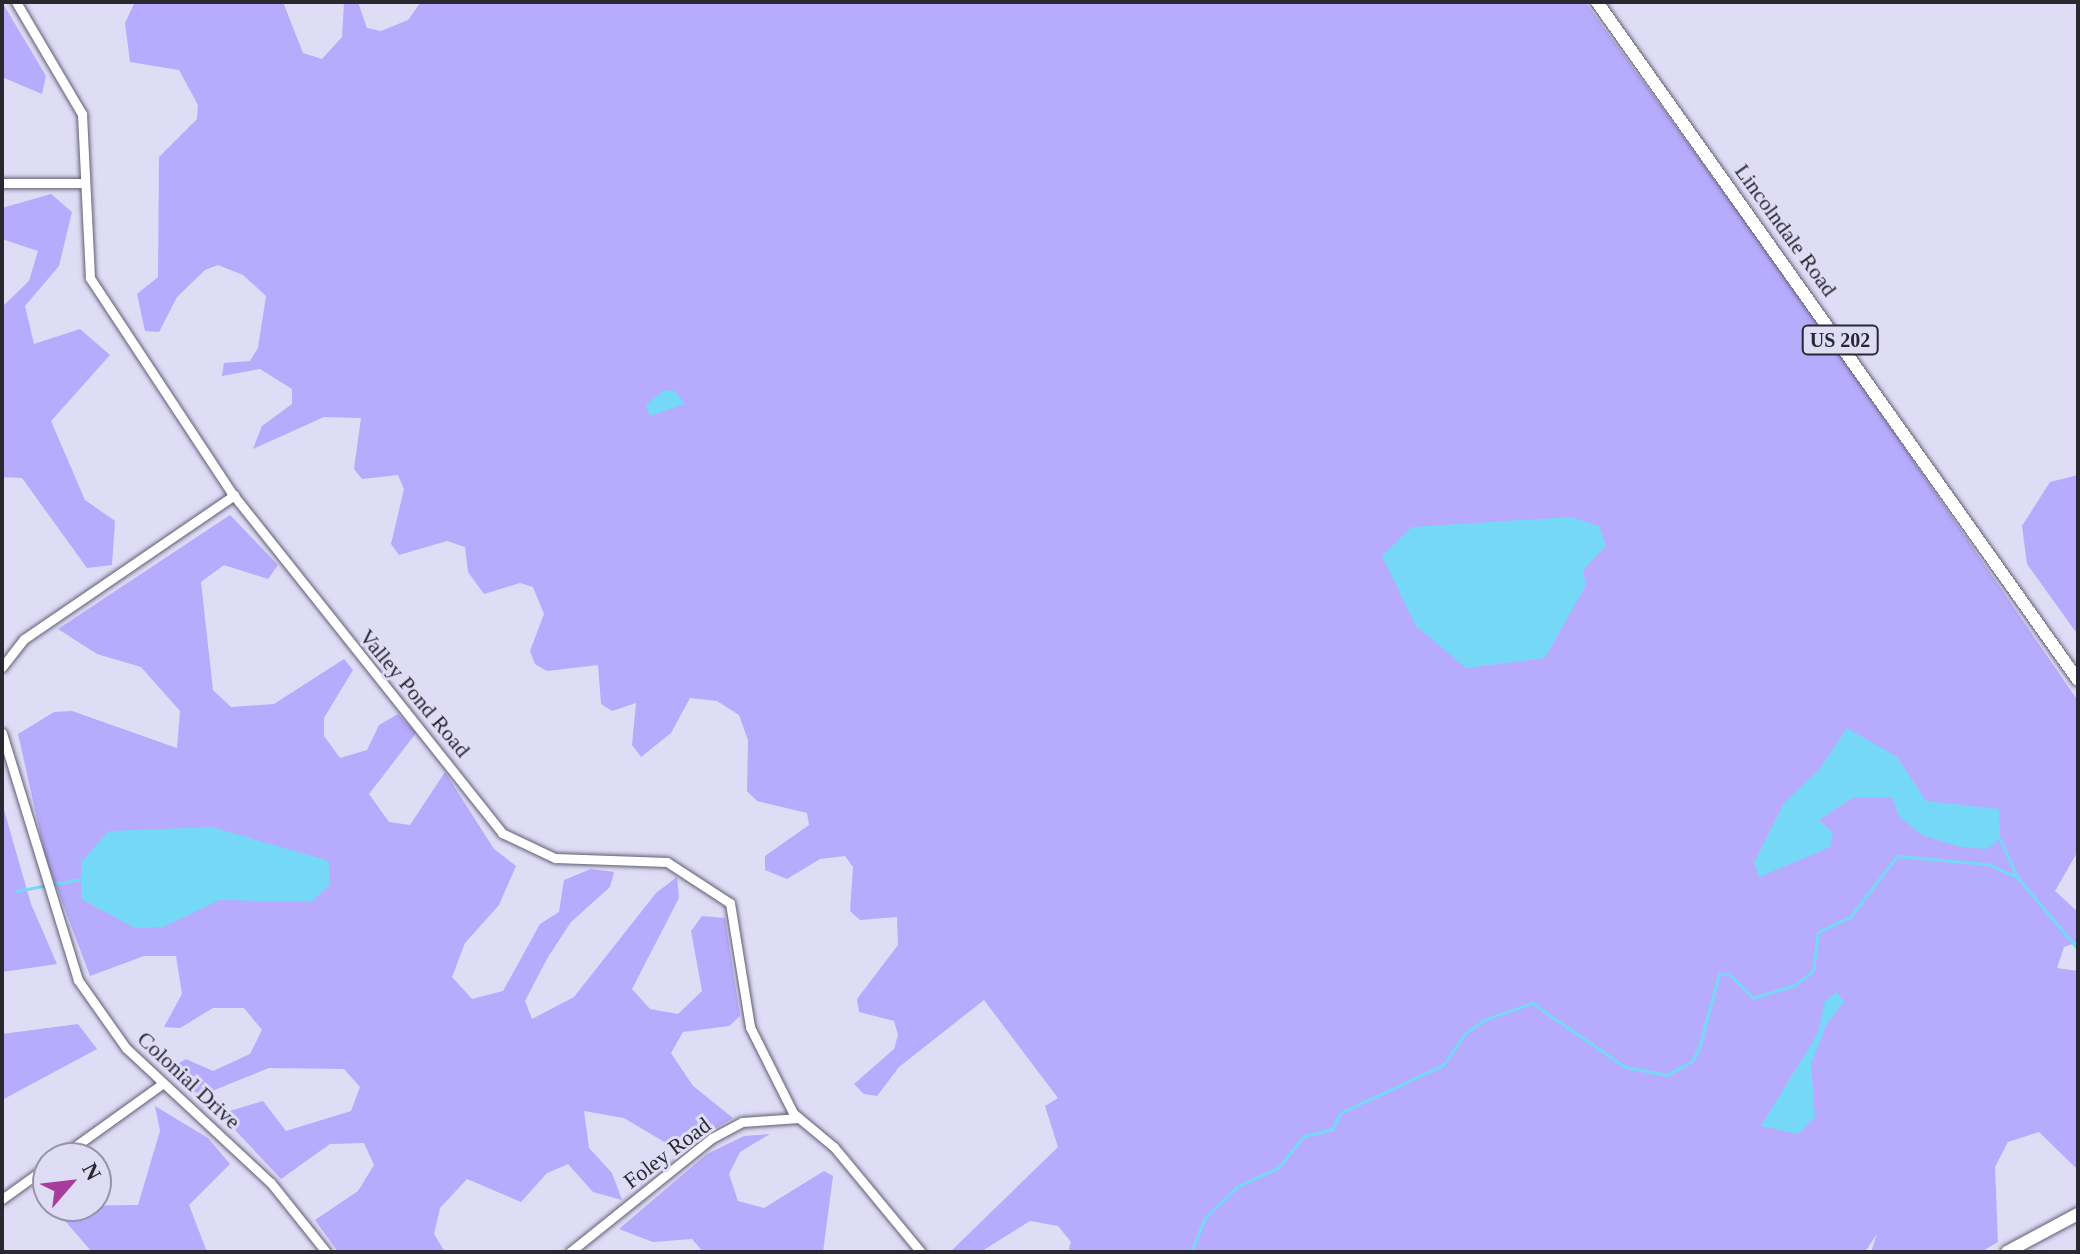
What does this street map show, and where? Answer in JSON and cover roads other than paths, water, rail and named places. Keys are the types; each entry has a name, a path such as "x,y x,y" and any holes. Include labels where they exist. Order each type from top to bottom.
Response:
{"main road":[{"name":"Lincolndale Road","path":"1597,2 2078,680"},
{"path":"2007,1252 2078,1214"}],"street":[{"name":"Valley Pond Road","path":"16,2 82,114 90,278 234,495 502,833 555,858 667,862 730,903 750,1027 799,1118 834,1147 921,1252"},
{"path":"2,183 85,183"},
{"path":"2,667 24,639 234,495"},
{"name":"Colonial Drive","path":"2,733 53,910 78,980 126,1048 271,1183 326,1252"},
{"path":"81,1142 162,1084"},
{"name":"Foley Road","path":"570,1252 712,1138 742,1122 799,1118"},
{"path":"2,1199 32,1177"}],"water":[{"path":"664,390 675,391 685,404 650,416 646,405"},
{"path":"1571,517 1599,526 1606,546 1583,570 1586,585 1545,658 1466,668 1416,626 1382,556 1412,527"},
{"path":"1847,728 1897,757 1926,801 1999,809 2000,839 1987,849 1960,847 1922,835 1899,816 1892,797 1852,798 1819,820 1833,833 1830,847 1759,877 1754,863 1784,803 1819,770"},
{"path":"212,827 329,861 330,885 311,902 220,900 163,927 135,928 81,899 81,862 109,831"},
{"path":"1837,992 1844,1002 1827,1023 1811,1064 1815,1117 1798,1134 1761,1126 1818,1033 1825,1001"}],"waterway":[{"path":"2000,839 2017,877 2078,949"},
{"path":"1191,1252 1204,1219 1238,1186 1278,1168 1304,1136 1332,1129 1340,1113 1443,1065 1465,1033 1486,1019 1532,1003 1625,1067 1667,1075 1692,1061 1699,1048 1719,974 1729,974 1753,998 1795,985 1813,971 1818,932 1850,917 1897,856 1987,864 2017,877"},
{"path":"16,891 81,879"}]}
